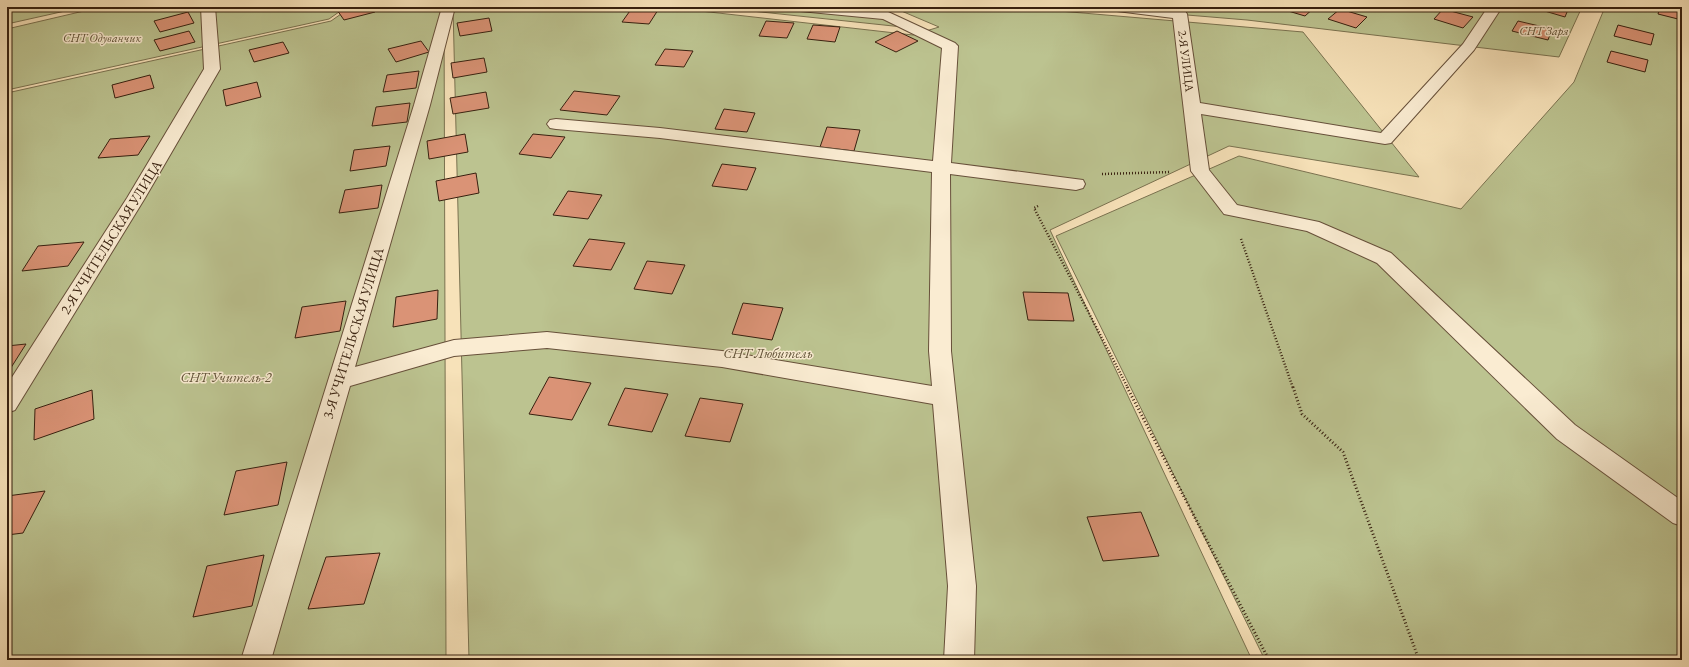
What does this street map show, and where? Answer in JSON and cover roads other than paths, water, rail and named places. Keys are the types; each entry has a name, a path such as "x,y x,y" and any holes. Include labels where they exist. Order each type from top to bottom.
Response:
{"street":[{"name":"2-Я УЧИТЕЛЬСКАЯ УЛИЦА","path":"7,404 136,198 212,69 208,7"},
{"name":"3-Я УЧИТЕЛЬСКАЯ УЛИЦА","path":"256,660 422,105 447,10 450,7"},
{"path":"800,7 886,16 950,46 942,167 940,351 962,586 959,660"},
{"name":"2-Я УЛИЦА","path":"1117,7 1180,14 1200,171 1231,210 1312,226 1384,258 1566,432 1682,516"},
{"path":"1192,107 1385,139 1469,48 1495,7"},
{"path":"556,124 660,133 802,152 942,167 1076,184"},
{"path":"340,380 454,348 547,340 722,359 944,398"}],"park label":[{"name":"СНТ Заря","path":"1544,31"},
{"name":"СНТ Одуванчик","path":"102,38"},
{"name":"СНТ Любитель","path":"768,353"},
{"name":"СНТ Учитель-2","path":"226,377"}]}
